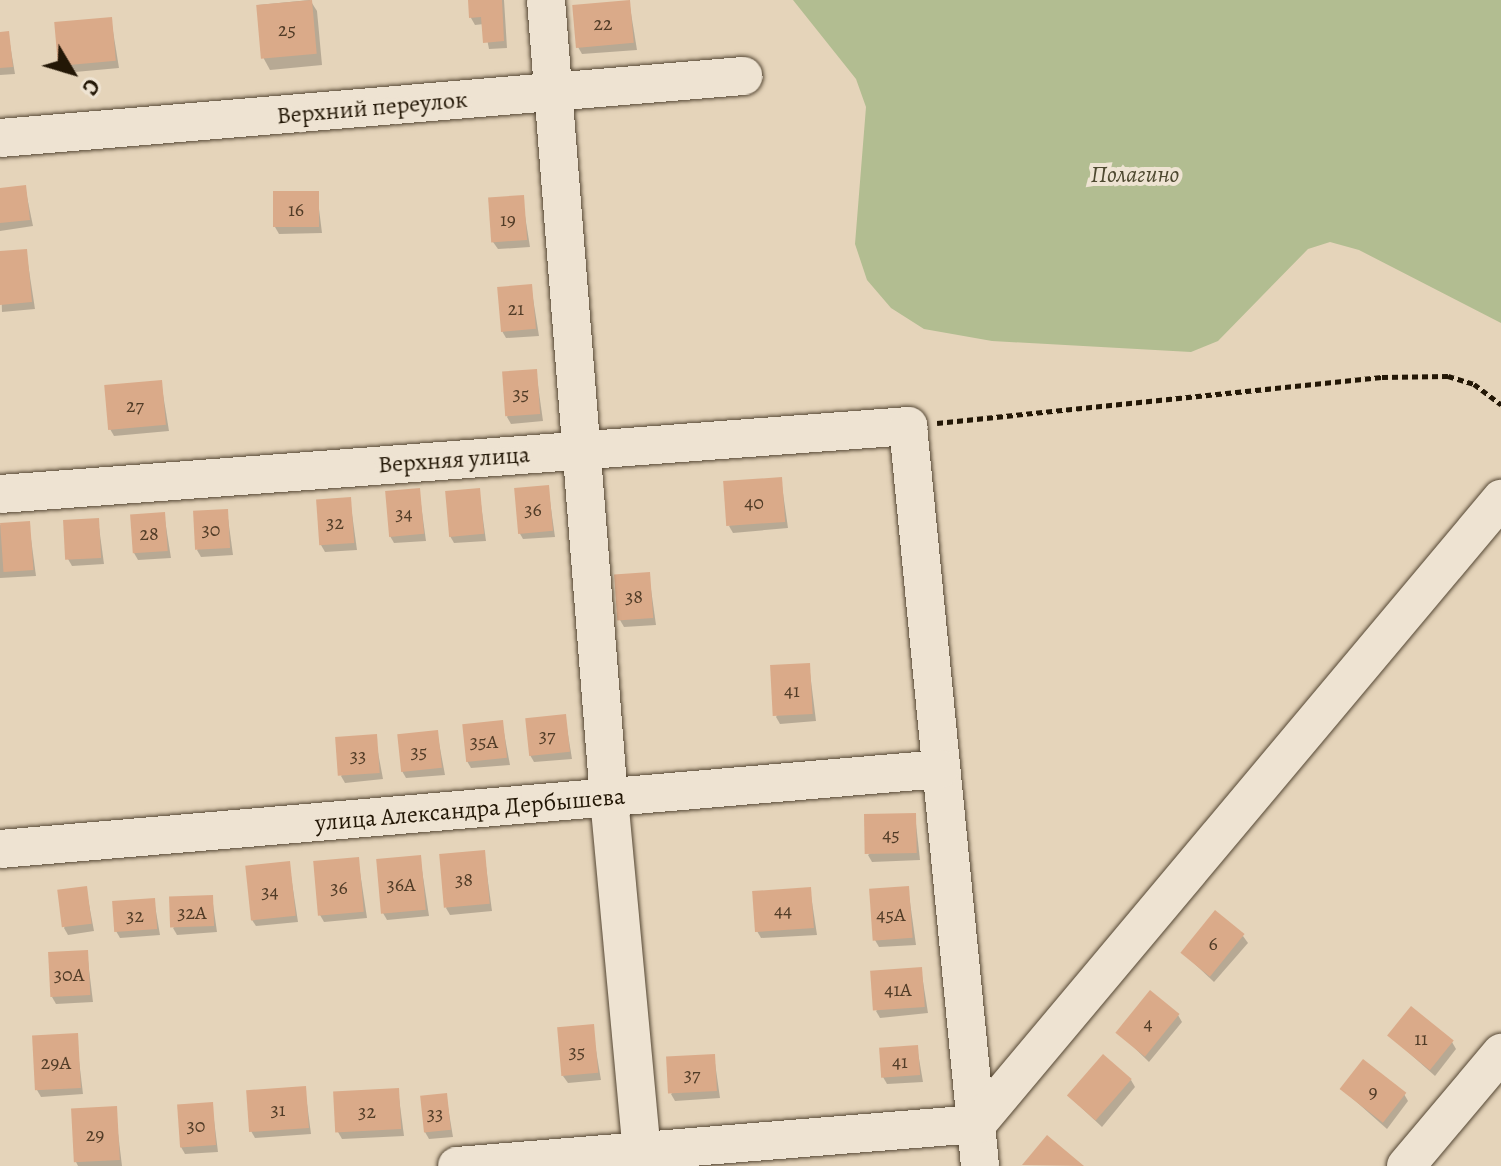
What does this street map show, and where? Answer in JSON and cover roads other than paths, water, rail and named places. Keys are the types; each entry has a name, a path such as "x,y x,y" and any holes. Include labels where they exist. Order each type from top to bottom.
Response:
{"street":[{"path":"546,0 585,450 609,798 642,1159"},
{"name":"Верхний переулок","path":"0,138 743,76"},
{"name":"Верхняя улица","path":"0,494 908,426 940,769"},
{"path":"457,1166 642,1159 977,1124 1501,499"},
{"path":"940,769 980,1166"},
{"name":"улица Александра Дербышева","path":"0,849 940,769"},
{"path":"1406,1166 1501,1053"}],"park label":[{"name":"Полагино","path":"1135,175"}]}
